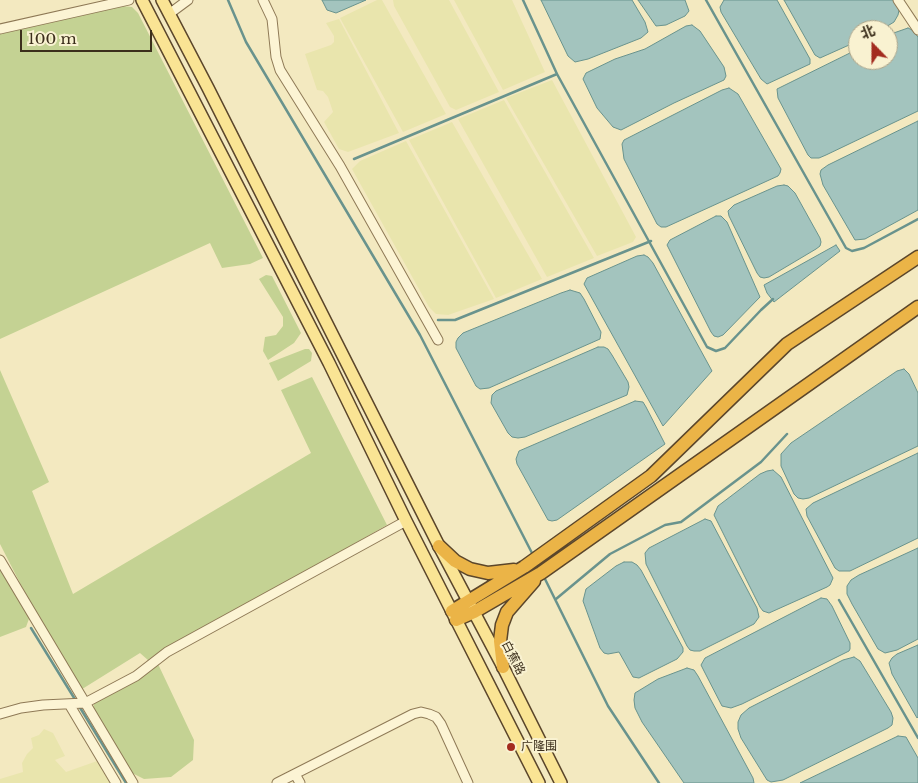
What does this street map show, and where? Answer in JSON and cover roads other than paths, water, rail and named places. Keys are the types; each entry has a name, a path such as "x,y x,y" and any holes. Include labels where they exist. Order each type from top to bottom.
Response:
{"highway":[{"path":"471,607 652,476 787,344 918,257"},
{"path":"454,616 541,573 918,307"},
{"path":"439,546 455,561 470,569 488,573 504,572 524,567"},
{"path":"503,667 500,641 502,625 507,612 541,573"}],"main road":[{"path":"142,0 329,363 406,521 539,783"},
{"name":"白蕉路","path":"162,0 561,783"}],"street":[{"path":"0,29 129,0"},
{"path":"169,14 188,0"},
{"path":"263,0 272,19 276,58 280,70 340,166 438,340"},
{"path":"898,0 918,30"},
{"path":"0,714 36,706 84,703 136,676 167,652 406,521"},
{"path":"0,560 133,783"},
{"path":"69,704 116,783"},
{"path":"277,783 413,714 421,712 436,718 441,724 468,783"},
{"path":"295,774 300,783"}],"water":[{"path":"322,0 366,0 336,13 327,10"},
{"path":"541,0 632,0 645,22 648,32 641,38 588,59 575,62 568,56"},
{"path":"638,0 685,0 689,11 685,16 666,25 656,26"},
{"path":"724,0 777,0 810,59 810,64 767,84 761,79 721,12 720,7"},
{"path":"784,0 894,0 899,10 895,20 848,20 848,45 820,58 815,55"},
{"path":"692,25 700,31 724,67 726,76 724,80 621,130 613,127 597,108 583,79 586,73 615,59 645,49 686,26"},
{"path":"908,28 918,37 918,111 826,155 819,158 811,158 778,98 777,89 848,54 848,70 898,70 898,32"},
{"path":"729,88 738,94 781,169 780,173 778,176 666,227 661,227 657,224 624,159 622,144 624,140"},
{"path":"918,121 918,210 865,239 855,240 823,185 820,174 821,170"},
{"path":"777,186 788,186 795,193 821,242 820,246 816,249 769,277 764,278 760,277 757,273 728,211 734,205"},
{"path":"716,216 721,216 727,222 760,297 723,335 718,337 714,336 711,332 667,245 670,240"},
{"path":"836,245 840,251 774,302 764,285"},
{"path":"644,255 653,263 712,371 663,426 584,284 587,278 637,256"},
{"path":"570,290 580,293 584,299 601,332 600,339 489,388 480,389 476,386 456,348 458,338 463,333"},
{"path":"598,347 608,349 612,355 628,382 627,395 525,437 512,437 508,433 491,403 492,395 496,391"},
{"path":"904,369 909,374 918,393 918,446 809,498 798,498 794,494 781,466 781,454 791,443 897,371"},
{"path":"635,401 643,402 665,444 557,520 548,520 517,464 516,459 519,451"},
{"path":"918,453 918,538 850,571 839,571 835,568 807,516 806,509 813,503"},
{"path":"773,470 781,477 833,578 827,587 769,613 763,611 760,607 714,515 718,506 760,474"},
{"path":"705,519 711,521 757,608 759,617 754,624 700,651 694,651 690,650 687,646 646,564 645,553 649,548"},
{"path":"918,548 918,639 897,650 885,653 878,649 852,604 847,594 847,586 851,580 859,575"},
{"path":"624,562 632,562 641,570 683,648 683,652 677,659 639,678 633,677 619,652 608,654 604,653 600,648 583,601 586,589"},
{"path":"821,598 827,599 832,606 850,643 849,651 742,704 731,708 722,706 701,665 705,658"},
{"path":"918,645 917,718 892,674 889,663 897,654"},
{"path":"854,657 860,661 891,712 893,718 892,725 783,780 771,782 767,780 741,738 738,722 741,715 749,708 843,660"},
{"path":"687,668 694,670 698,676 754,783 684,783 642,722 635,708 635,693 658,679"},
{"path":"898,736 906,737 918,758 918,783 800,783"}],"waterway":[{"path":"228,0 246,42 420,335 533,555"},
{"path":"523,0 557,74 707,347 716,351 725,348 773,299"},
{"path":"706,0 846,248 852,251 864,248 918,219"},
{"path":"354,159 557,74"},
{"path":"438,320 455,320 651,241"},
{"path":"556,599 610,554 665,525 681,522 761,462 787,434"},
{"path":"543,575 608,706 659,783"},
{"path":"839,600 918,738"},
{"path":"31,628 76,701"},
{"path":"79,706 126,783"}],"place":[{"name":"广隆围","path":"511,747"}]}
